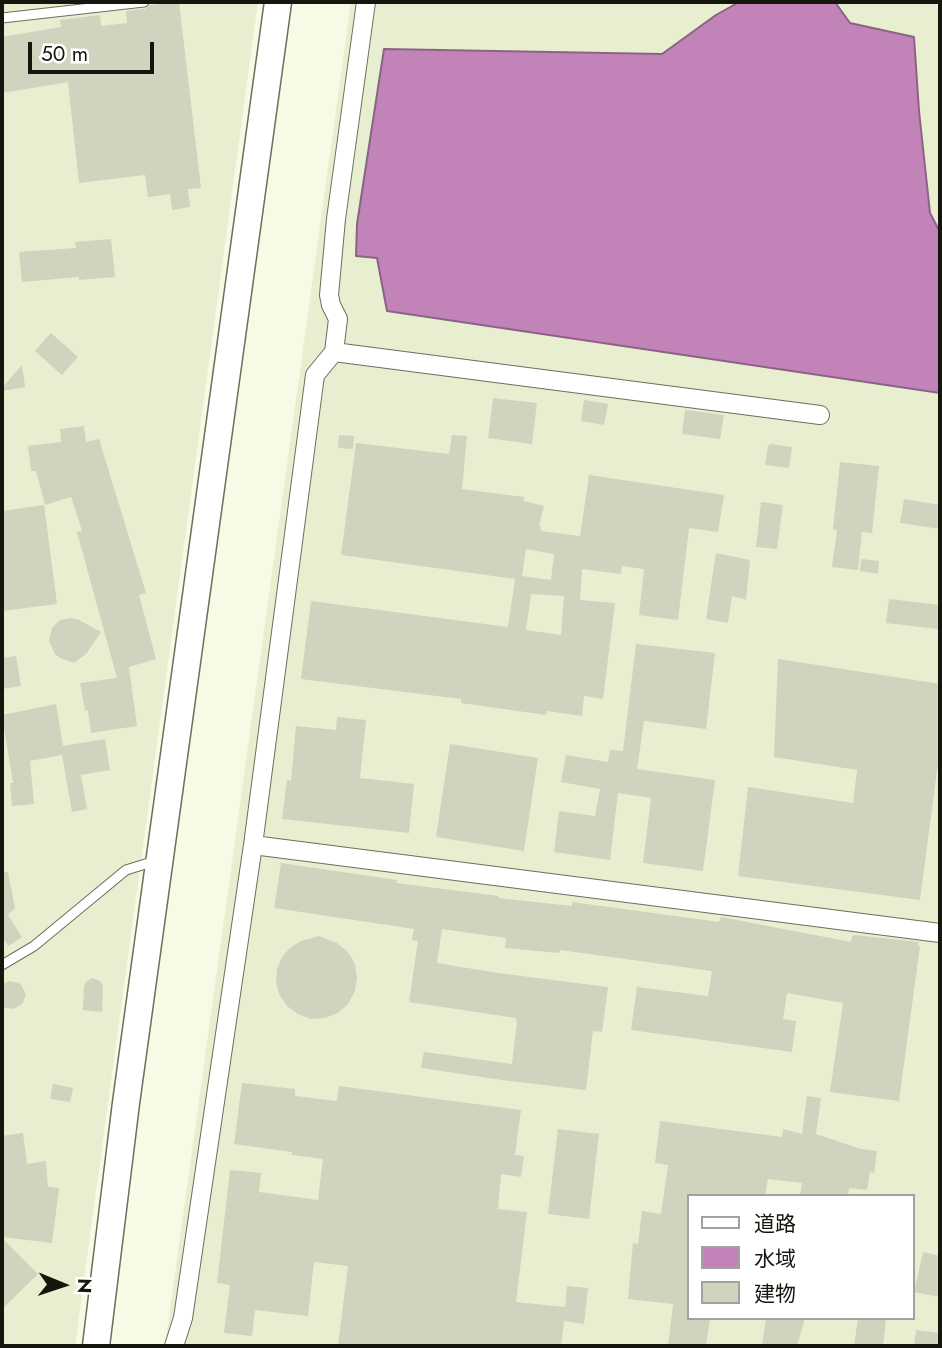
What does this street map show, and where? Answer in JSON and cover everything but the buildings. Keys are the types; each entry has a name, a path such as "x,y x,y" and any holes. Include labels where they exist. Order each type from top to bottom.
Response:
{"street":[{"path":"96,1346 126,1103 278,2"},
{"path":"174,1346 183,1318 253,845 316,375 334,352 338,319 329,295 336,219 366,2"},
{"path":"334,352 820,415"},
{"path":"253,845 940,933"}],"lane":[{"path":"2,18 144,2"},
{"path":"2,965 34,946 126,870 159,860"}],"shaded area":[{"path":"2,2 258,2 75,1346 2,1346"},
{"path":"351,2 940,2 940,1346 165,1346"}],"water":[{"path":"739,2 835,2 850,23 914,37 930,213 940,232 940,393 387,311 377,258 356,256 357,224 384,49 662,54"}]}
